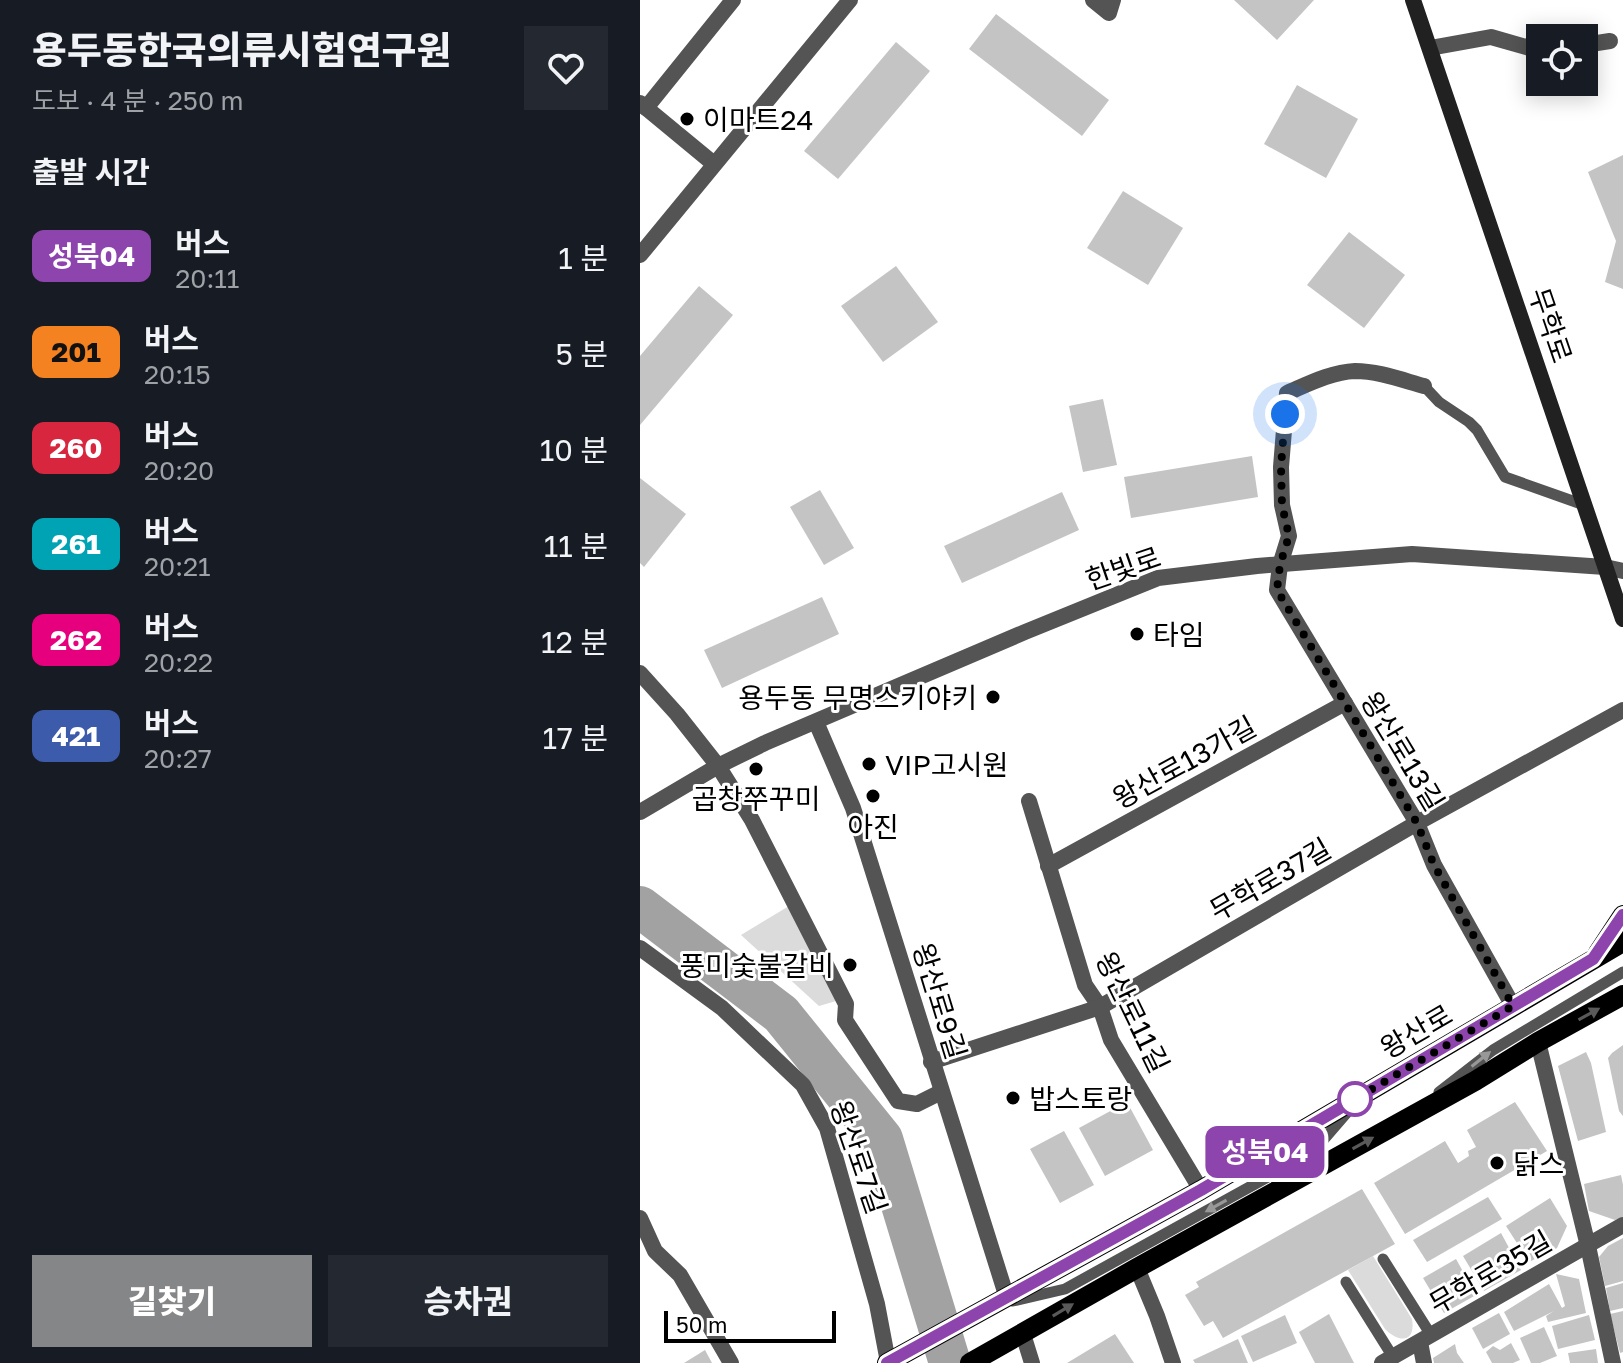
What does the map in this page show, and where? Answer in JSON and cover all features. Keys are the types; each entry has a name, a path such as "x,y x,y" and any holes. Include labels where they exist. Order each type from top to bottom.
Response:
{"main road":[{"name":"무학로","path":"1413,0 1623,619"},
{"path":"1593,959 1623,915"},
{"name":"왕산로","path":"891,1361 1201,1190 1623,942"},
{"path":"970,1363 1621,997"}],"street":[{"path":"714,164 643,105 733,0"},
{"path":"640,255 850,0"},
{"path":"1093,0 1111,6"},
{"path":"1430,48 1491,37 1526,47"},
{"path":"1598,43 1610,41"},
{"name":"왕산로13길","path":"1424,386 1382,374 1353,371 1319,379 1287,393 1281,467 1282,505 1289,536 1280,565 1277,590 1417,823 1434,865 1513,1006"},
{"name":"한빛로","path":"640,812 718,766 1025,632 1158,578 1412,554 1605,567 1623,571"},
{"path":"640,673 718,766 752,820 846,1004 845,1020 898,1101 917,1104 941,1092"},
{"name":"왕산로13가길","path":"1048,866 1345,703"},
{"name":"무학로37길","path":"931,1062 1100,1007 1417,823 1623,710"},
{"name":"왕산로9길","path":"816,722 853,808 941,1092 996,1304"},
{"name":"왕산로11길","path":"1029,801 1085,985 1100,1007 1111,1040 1201,1190"},
{"name":"왕산로7길","path":"642,955 722,1008 803,1085 827,1128 891,1361"},
{"path":"1538,1042 1613,1363"},
{"path":"640,1218 655,1251 680,1275 731,1363"},
{"name":"무학로35길","path":"1387,1360 1623,1225"},
{"path":"1137,1268 1173,1363"},
{"path":"1023,1334 1032,1363"},
{"path":"1424,1363 1425,1338"}],"lane":[{"path":"1424,386 1439,402 1477,430 1505,477 1584,505"},
{"path":"1397,1124 1493,1050 1623,972"},
{"path":"996,1304 1065,1289 1313,1152 1365,1093"},
{"path":"1383,1259 1425,1338"},
{"path":"1346,1282 1387,1360"}],"shaded area":[{"path":"794,903 843,999 819,1006 741,935"},
{"path":"1373,1256 1412,1319 1412,1332 1406,1338 1396,1337 1385,1329 1348,1270"}],"building":[{"path":"1234,0 1314,0 1277,40"},
{"path":"996,14 1109,100 1082,136 969,49"},
{"path":"896,42 930,71 838,179 804,151"},
{"path":"1297,85 1358,119 1326,178 1264,144"},
{"path":"1623,155 1623,289 1605,282 1616,241 1588,172"},
{"path":"1123,191 1183,228 1148,285 1087,248"},
{"path":"1349,232 1405,275 1364,328 1307,285"},
{"path":"896,266 938,322 883,362 841,306"},
{"path":"699,286 733,315 640,425 640,356"},
{"path":"1103,399 1117,465 1083,472 1069,406"},
{"path":"1252,456 1258,497 1131,518 1124,477"},
{"path":"640,478 686,514 644,567 640,563"},
{"path":"820,490 854,548 824,565 790,507"},
{"path":"1062,492 1079,530 962,583 944,546"},
{"path":"822,597 839,634 722,688 704,650"},
{"path":"1623,1045 1623,1116 1619,1111 1608,1058"},
{"path":"1586,1052 1606,1132 1578,1141 1558,1066"},
{"path":"1127,1102 1153,1150 1105,1176 1079,1128"},
{"path":"1515,1102 1547,1151 1405,1234 1374,1183 1445,1141 1458,1163 1476,1147 1467,1130"},
{"path":"1064,1131 1094,1185 1060,1203 1030,1149"},
{"path":"1621,1175 1623,1217 1615,1220 1589,1211 1584,1184"},
{"path":"1362,1189 1395,1244 1223,1338 1213,1321 1204,1326 1185,1295 1199,1287 1196,1282"},
{"path":"1488,1197 1502,1219 1427,1262 1413,1240"},
{"path":"1550,1198 1567,1226 1557,1248 1529,1262 1506,1226"},
{"path":"1501,1233 1521,1270 1484,1291 1463,1256"},
{"path":"1623,1238 1623,1281 1605,1286 1599,1257 1608,1246"},
{"path":"1456,1259 1476,1295 1444,1313 1423,1278"},
{"path":"1556,1274 1579,1279 1586,1313 1548,1322 1546,1316 1554,1311 1514,1331 1504,1312 1549,1284 1562,1308 1565,1306"},
{"path":"1623,1283 1623,1308 1610,1311 1606,1288"},
{"path":"1623,1311 1623,1352 1620,1353 1610,1314"},
{"path":"1499,1313 1510,1334 1483,1349 1472,1328"},
{"path":"1329,1314 1354,1363 1315,1363 1299,1332"},
{"path":"1285,1315 1297,1343 1253,1362 1241,1336"},
{"path":"1589,1315 1595,1340 1558,1349 1552,1326"},
{"path":"1544,1327 1557,1356 1531,1363 1520,1338"},
{"path":"1115,1334 1134,1363 1067,1363"},
{"path":"1238,1339 1248,1363 1195,1363 1193,1360"},
{"path":"1511,1343 1520,1360 1492,1363 1486,1352 1493,1346 1500,1350"},
{"path":"1455,1344 1464,1363 1434,1363 1433,1358"},
{"path":"1596,1349 1598,1363 1570,1363 1568,1353"},
{"path":"705,1350 712,1363 684,1363"}],"waterway":[{"path":"640,907 781,1014 882,1139 950,1363"}],"bus line":[{"name":"성북04","path":"887,1363 1201,1190 1593,959 1623,915"}],"place":[{"name":"이마트24","path":"687,119"},
{"name":"타임","path":"1137,634"},
{"name":"용두동 무명스키야키","path":"993,697"},
{"name":"VIP고시원","path":"869,764"},
{"name":"곱창쭈꾸미","path":"756,769"},
{"name":"아진","path":"873,796"},
{"name":"풍미숯불갈비","path":"850,965"},
{"name":"밥스토랑","path":"1013,1098"},
{"name":"닭스","path":"1497,1163"}],"route":[{"path":"1285,414 1282,505 1289,536 1280,565 1277,590 1417,823 1434,865 1513,1006 1355,1099"}]}
